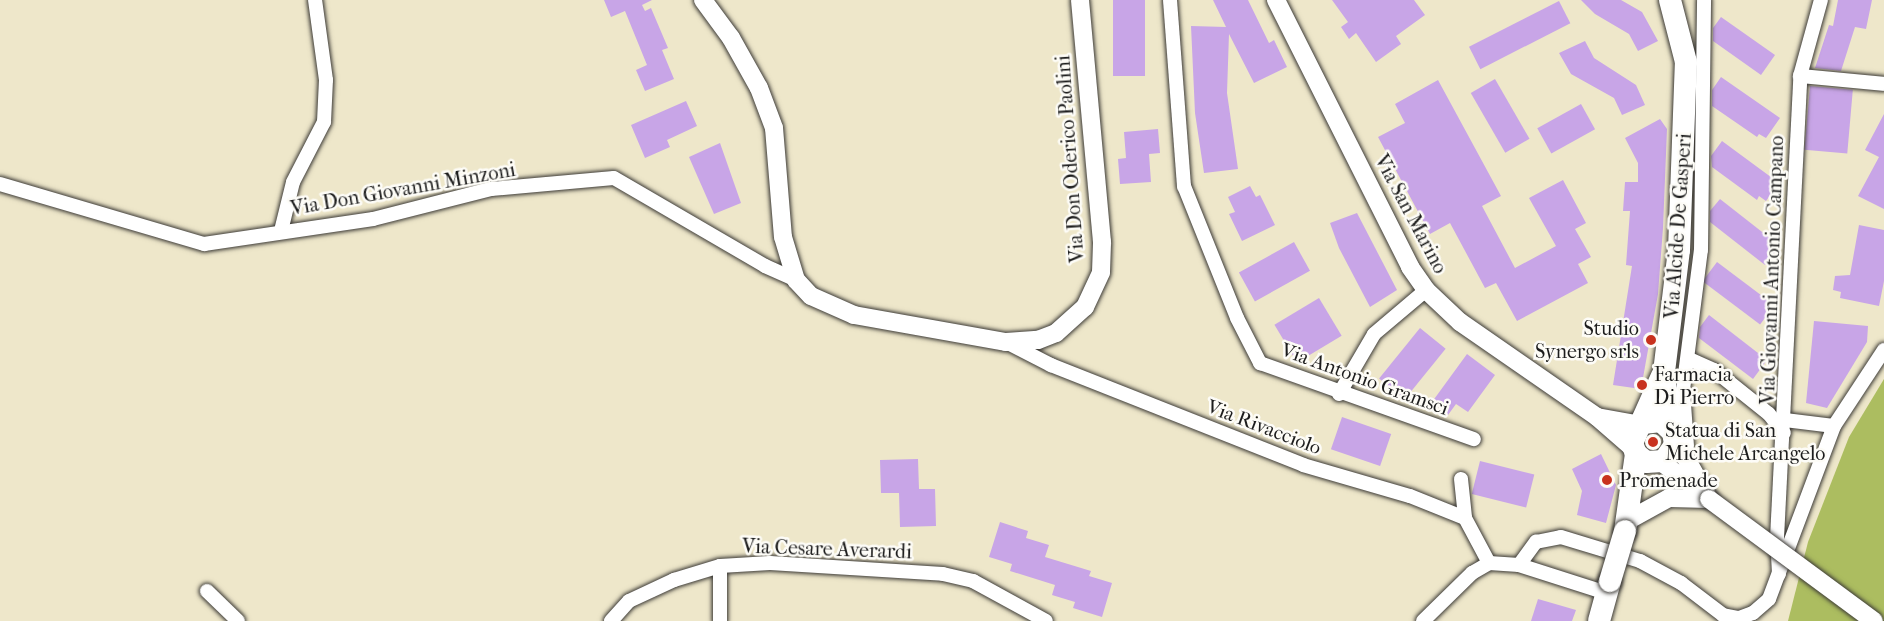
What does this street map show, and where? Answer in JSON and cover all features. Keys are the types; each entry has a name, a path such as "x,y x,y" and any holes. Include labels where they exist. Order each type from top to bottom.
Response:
{"main road":[{"name":"Via Alcide De Gasperi","path":"1657,0 1674,64 1683,80"},
{"name":"Via Alcide De Gasperi","path":"1670,0 1686,62 1683,80 1680,231 1664,372 1672,432"},
{"name":"Via Alcide De Gasperi","path":"1642,424 1664,372"},
{"path":"1599,621 1626,526 1635,452 1633,437 1642,424 1656,420 1672,432 1673,452 1659,463 1641,504 1626,526"},
{"path":"1635,452 1646,462 1659,463"}],"street":[{"path":"281,231 293,182 324,122 326,80 315,0"},
{"path":"703,0 731,38 759,88 774,128 783,237 796,280"},
{"name":"Via Don Oderico Paolini","path":"796,280 811,296 854,315 1006,342 1038,340 1056,333 1085,307 1101,272 1102,242 1080,0"},
{"name":"Via Antonio Gramsci","path":"1170,0 1173,82 1184,186 1237,318 1260,363 1339,394 1474,439"},
{"name":"Via San Marino","path":"1276,0 1410,267 1426,290 1460,322 1597,417 1635,452"},
{"path":"1690,468 1683,416 1701,250 1704,0"},
{"name":"Via Giovanni Antonio Campano","path":"1779,574 1777,538 1786,400 1800,76 1821,0"},
{"path":"1800,76 1884,84"},
{"name":"Via Don Giovanni Minzoni","path":"0,184 204,243 373,219 491,189 614,178 765,266 796,280"},
{"path":"1339,394 1374,334 1426,290"},
{"name":"Via Rivacciolo","path":"1006,342 1051,364 1303,465 1410,496 1465,518"},
{"path":"1519,565 1528,548 1546,537 1579,541 1640,561 1681,583 1723,615 1739,618 1762,607 1779,574 1834,426 1884,350"},
{"path":"1689,359 1714,370 1784,427 1834,426"},
{"path":"1769,414 1778,411 1786,400"},
{"name":"Via San Marino","path":"1597,417 1642,424"},
{"path":"1672,432 1709,499"},
{"path":"1659,463 1874,621"},
{"path":"1461,479 1465,518 1489,563"},
{"path":"1626,526 1669,498 1709,499"},
{"name":"Via Cesare Averardi","path":"611,621 629,601 674,580 720,566 770,563 943,574 973,581 1046,621"},
{"path":"1423,621 1472,573 1489,563 1519,565 1609,587"},
{"path":"720,566 720,621"},
{"path":"207,591 238,621"}],"green space":[{"path":"1884,379 1884,621 1788,621 1808,542 1849,437"}],"building":[{"path":"604,0 652,0 642,5 645,11 651,8 668,48 662,50 674,79 645,91 636,70 647,65 625,11 611,17"},
{"path":"1113,0 1145,0 1145,76 1113,76"},
{"path":"1213,0 1248,0 1269,43 1274,40 1287,67 1254,83 1229,34 1227,93 1238,169 1204,173 1195,113 1191,26 1226,27"},
{"path":"1332,0 1414,0 1425,15 1396,36 1401,44 1376,62 1356,33 1349,39 1341,27 1348,22"},
{"path":"1581,0 1621,0 1642,12 1658,41 1638,51 1629,34 1595,14"},
{"path":"1838,0 1872,0 1866,29 1855,27 1841,71 1815,68 1829,25 1833,26"},
{"path":"1559,1 1570,23 1480,69 1469,47"},
{"path":"1721,17 1775,55 1761,75 1713,41 1713,28"},
{"path":"1585,41 1594,58 1636,85 1645,105 1622,115 1614,98 1571,74 1559,53"},
{"path":"1721,77 1780,118 1766,138 1759,134 1757,137 1712,106 1712,90"},
{"path":"1495,79 1530,139 1505,153 1471,93"},
{"path":"1438,80 1501,196 1482,206 1515,268 1556,246 1529,198 1563,180 1586,223 1575,229 1591,257 1578,264 1588,283 1517,321 1496,283 1485,288 1450,223 1430,234 1378,137 1405,123 1395,104"},
{"path":"1810,86 1853,90 1847,154 1804,150"},
{"path":"686,101 697,126 667,140 670,147 645,158 631,125"},
{"path":"1581,104 1595,129 1551,154 1537,128"},
{"path":"1884,114 1884,209 1858,196 1879,157 1865,150"},
{"path":"1660,119 1667,129 1663,228 1658,294 1641,389 1613,385 1632,266 1626,265 1630,211 1623,211 1625,182 1638,182 1638,163 1625,138"},
{"path":"1158,129 1160,153 1149,154 1151,182 1120,184 1118,159 1126,158 1124,132"},
{"path":"1722,141 1779,183 1766,201 1759,196 1757,200 1712,167 1711,156"},
{"path":"720,143 741,203 714,214 689,157"},
{"path":"1250,186 1256,197 1260,195 1275,225 1242,241 1229,214 1235,212 1228,197"},
{"path":"1720,199 1780,246 1765,265 1710,222 1710,211"},
{"path":"1357,213 1397,290 1370,307 1339,248 1330,223"},
{"path":"1859,225 1884,230 1884,281 1879,306 1840,298 1841,292 1833,290 1835,276 1850,275"},
{"path":"1294,242 1310,271 1255,301 1239,273"},
{"path":"1717,262 1775,305 1760,324 1703,281"},
{"path":"1319,298 1342,336 1297,362 1274,325"},
{"path":"1709,315 1767,360 1753,379 1699,338 1700,327"},
{"path":"1814,321 1868,326 1867,342 1827,408 1806,403"},
{"path":"1420,328 1446,349 1405,399 1379,379"},
{"path":"1467,354 1495,375 1468,412 1456,404 1448,415 1432,402"},
{"path":"1342,417 1391,434 1380,466 1331,449"},
{"path":"1601,454 1616,485 1606,523 1577,515 1582,491 1572,469"},
{"path":"918,459 919,489 935,489 936,526 900,527 899,493 881,493 880,460"},
{"path":"1480,461 1534,475 1526,508 1472,494"},
{"path":"1000,522 1028,531 1026,538 1049,545 1045,557 1091,571 1089,576 1112,583 1102,617 1073,608 1075,602 1052,595 1055,585 1010,571 1012,564 989,557"},
{"path":"1538,599 1576,610 1572,621 1531,621"}],"place":[{"name":"Studio Synergo srls","path":"1651,340"},
{"name":"Farmacia Di Pierro","path":"1642,385"},
{"name":"Statua di San Michele Arcangelo","path":"1653,442"},
{"name":"Promenade","path":"1607,480"}]}
